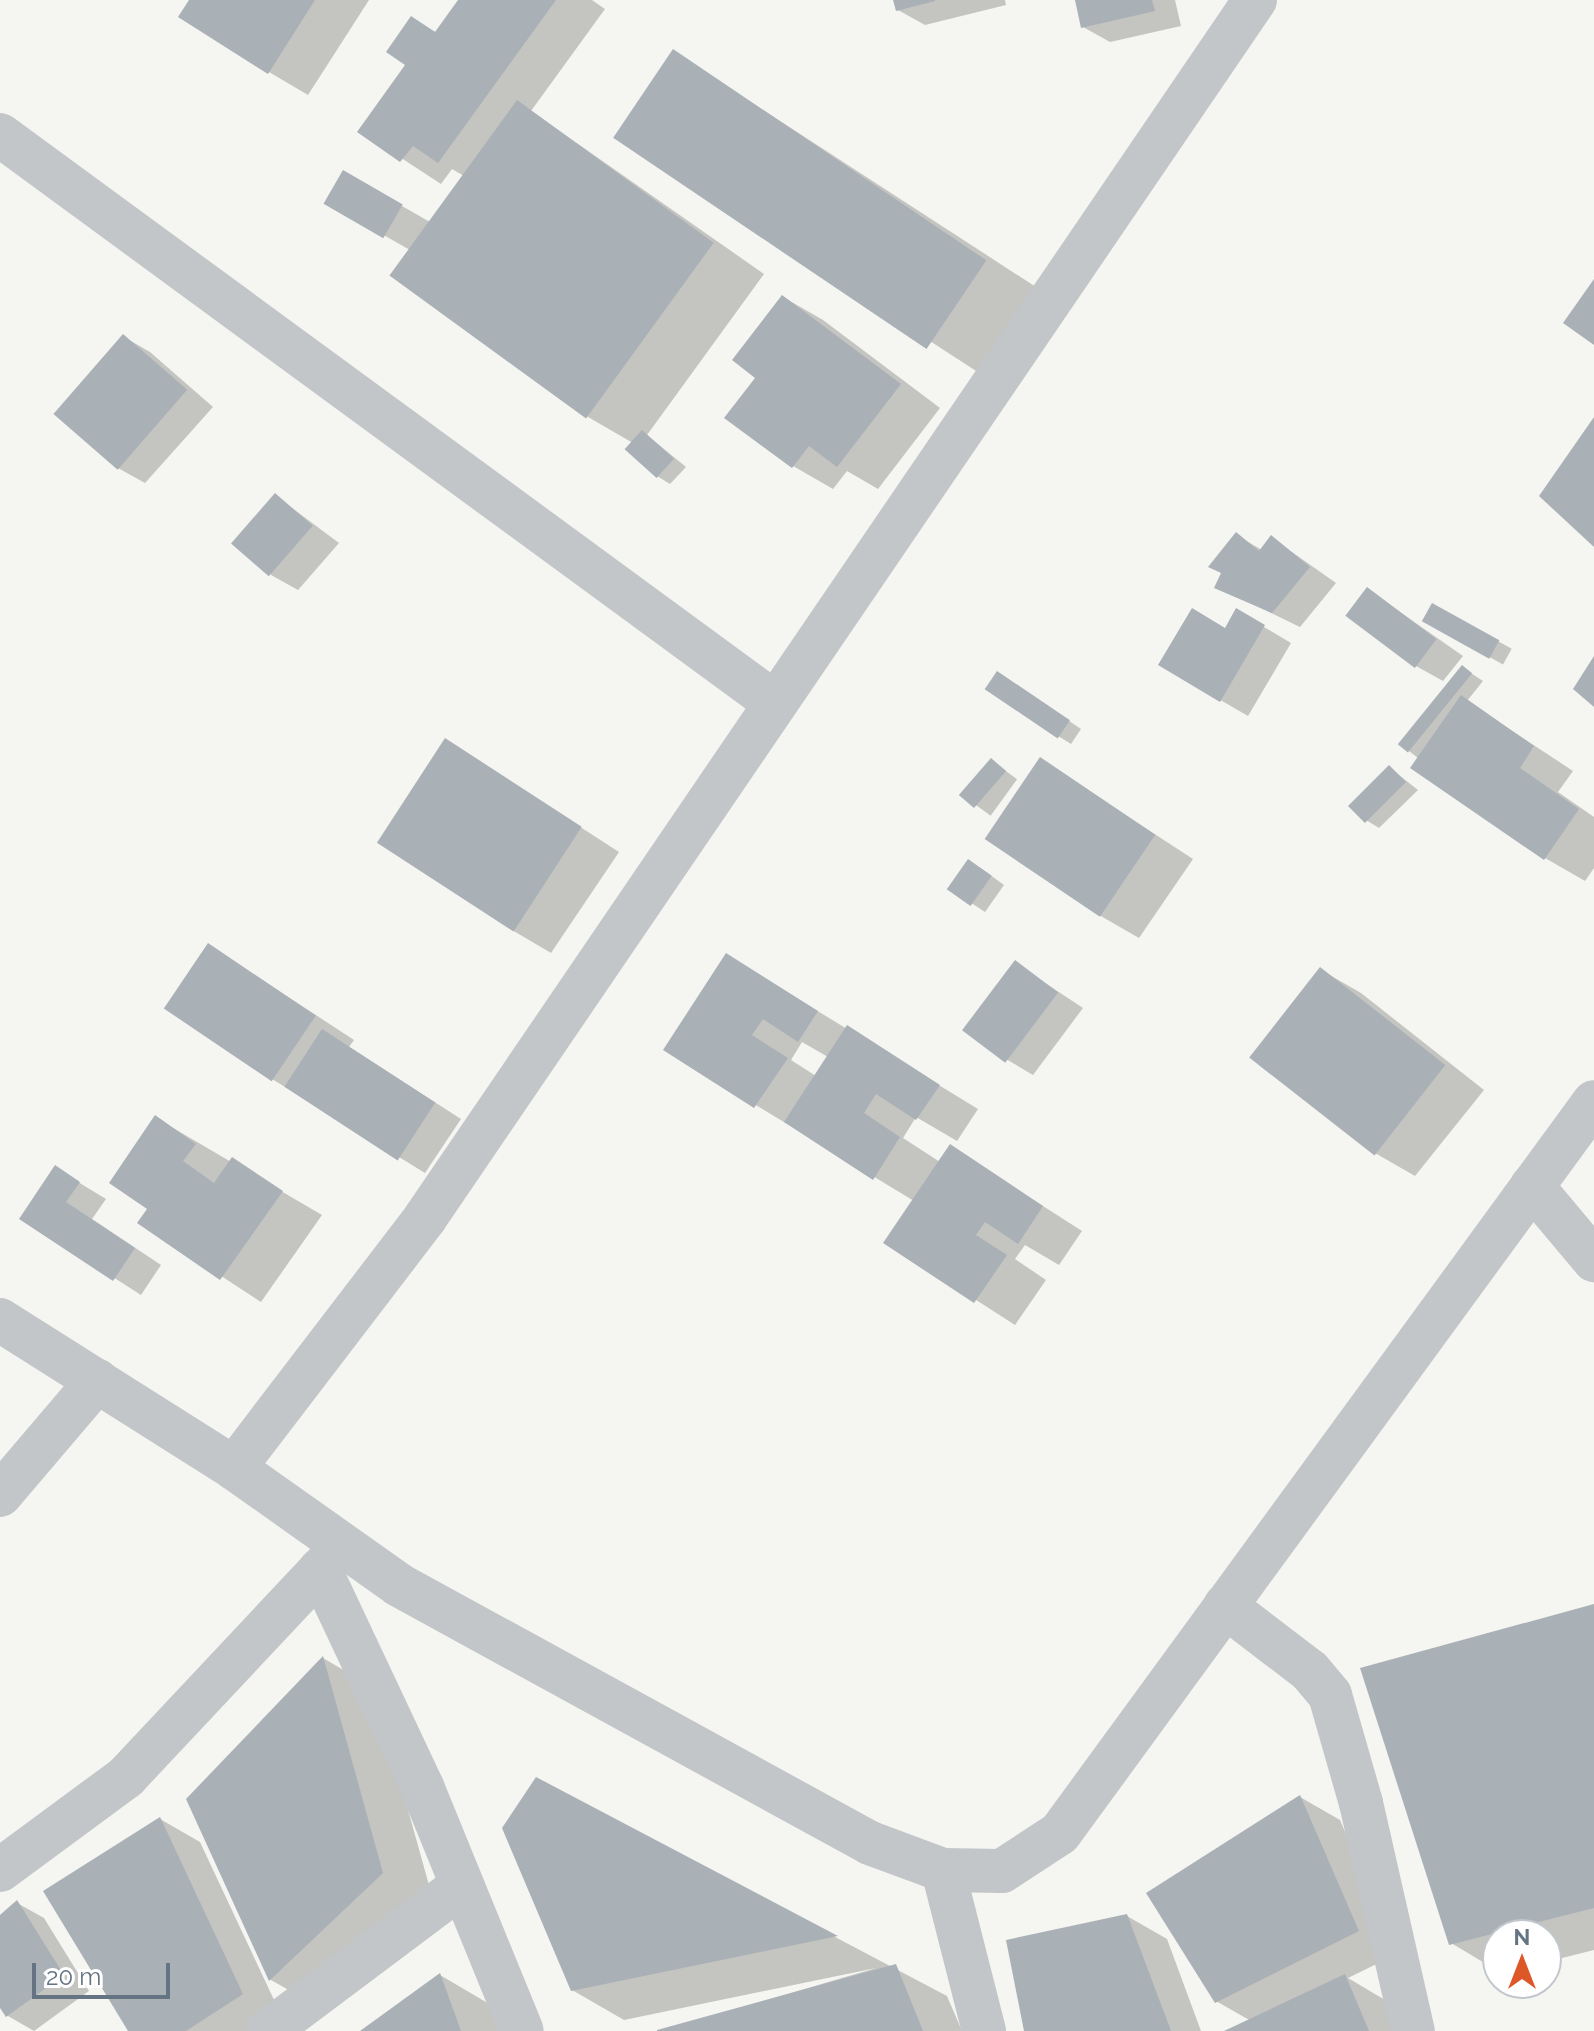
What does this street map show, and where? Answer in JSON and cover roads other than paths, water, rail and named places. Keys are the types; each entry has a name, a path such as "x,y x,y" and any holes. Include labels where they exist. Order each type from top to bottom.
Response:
{"street":[{"path":"234,1468 425,1218 1255,0"},
{"path":"0,135 775,703"},
{"path":"0,1320 234,1468 332,1557 399,1585 870,1843 943,1870 1002,1871 1060,1833 1594,1102"},
{"path":"1532,1186 1594,1260"},
{"path":"0,1495 97,1381"},
{"path":"0,1870 126,1777 332,1557"},
{"path":"332,1557 461,1886 522,2031"},
{"path":"1225,1606 1310,1671 1330,1695 1361,1803 1413,2031"},
{"path":"943,1870 984,2031"},
{"path":"268,2031 461,1886"}]}
